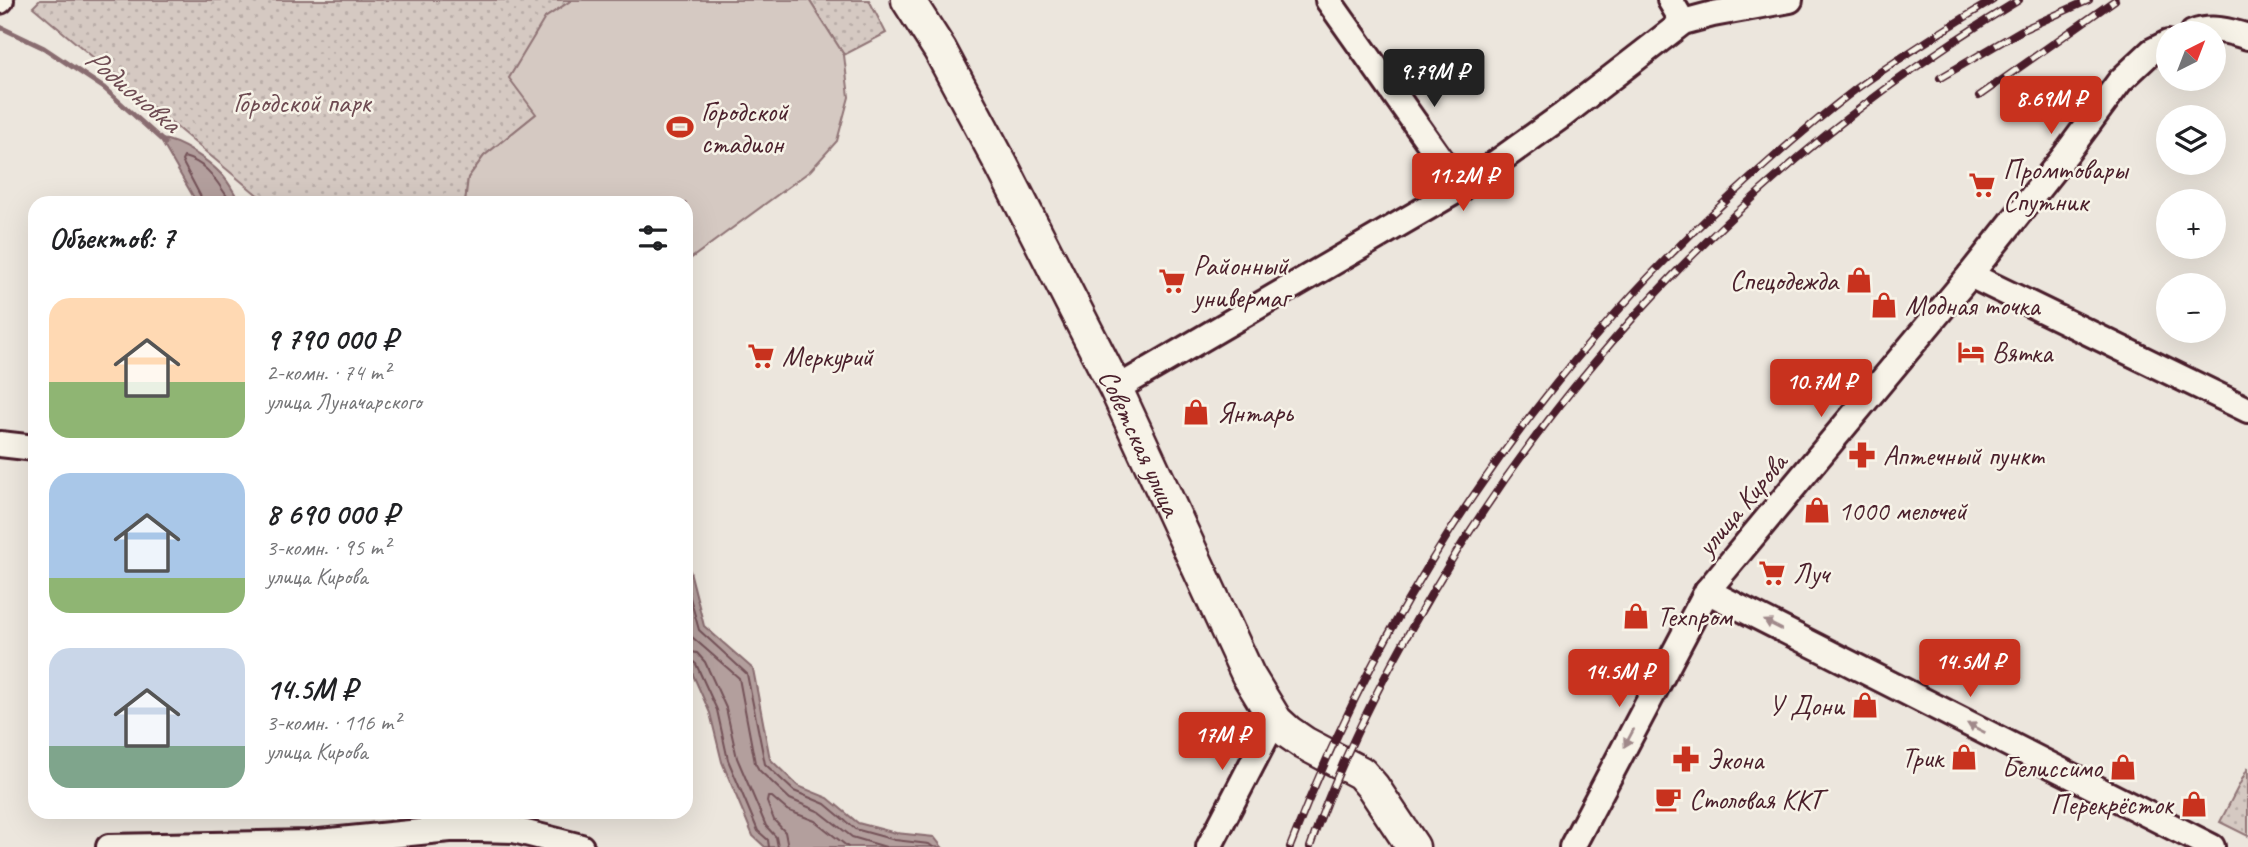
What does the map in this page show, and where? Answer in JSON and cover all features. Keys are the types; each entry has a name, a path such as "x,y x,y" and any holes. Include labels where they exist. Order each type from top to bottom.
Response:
{"main road":[{"name":"Советская улица","path":"908,0 940,50 1116,388 1248,675 1276,721 1288,732 1361,773 1413,847"}],"street":[{"path":"1328,0 1461,188"},
{"path":"1670,0 1684,22"},
{"path":"1116,388 1461,188 1563,115 1684,22 1790,0"},
{"path":"2226,31 2248,37"},
{"name":"улица Кирова","path":"1572,847 1707,591 1970,275 2120,81 2156,50"},
{"path":"1970,275 2248,410"},
{"path":"0,444 28,447"},
{"path":"1707,591 2212,847"},
{"path":"1209,847 1276,721"},
{"path":"109,847 310,845 441,830 478,829 514,830 581,847"}],"green space":[{"name":"Городской парк","path":"40,0 572,0 545,18 536,114 484,156 468,178 466,196 259,196 33,7"},
{"name":"Городской стадион","path":"572,0 809,0 844,55 849,97 837,141 810,171 693,257 693,196 466,196 468,178 484,156 536,114 509,78 545,18"},
{"path":"809,0 869,0 886,33 844,55"},
{"path":"2248,768 2248,836 2220,822"}],"water":[{"path":"160,139 194,152 225,178 237,196 193,196"},
{"path":"693,583 704,626 753,669 770,759 798,786 828,798 858,823 896,833 934,837 942,847 765,847 753,836 722,762 710,713 693,675"}],"waterway":[{"name":"Родионовка","path":"0,27 44,48 104,88 165,143"}],"railway":[{"path":"1290,847 1329,755 1372,666 1420,579 1473,496 1531,415 1594,338 1661,265 1732,195 1808,127 1873,77 1993,0"},
{"path":"1310,847 1357,732 1415,622 1472,527 1535,437 1603,352 1676,272 1755,196 1838,125 1926,60 2019,0"},
{"path":"1940,78 2022,30 2089,0"},
{"path":"1979,96 2115,0"}],"place":[{"name":"Городской стадион","path":"680,127"},
{"name":"Промтовары Спутник","path":"1982,185"},
{"name":"Спецодежда","path":"1859,280"},
{"name":"Районный универмаг","path":"1172,281"},
{"name":"Модная точка","path":"1884,305"},
{"name":"Вятка","path":"1971,352"},
{"name":"Меркурий","path":"761,356"},
{"name":"Янтарь","path":"1196,412"},
{"name":"Аптечный пункт","path":"1862,455"},
{"name":"1000 мелочей","path":"1817,510"},
{"name":"Луч","path":"1772,573"},
{"name":"Техпром","path":"1636,616"},
{"name":"У Дони","path":"1865,705"},
{"name":"Трик","path":"1964,757"},
{"name":"Экона","path":"1686,759"},
{"name":"Белиссимо","path":"2123,767"},
{"name":"Столовая ККТ","path":"1668,799"},
{"name":"Перекрёсток","path":"2194,804"}]}
